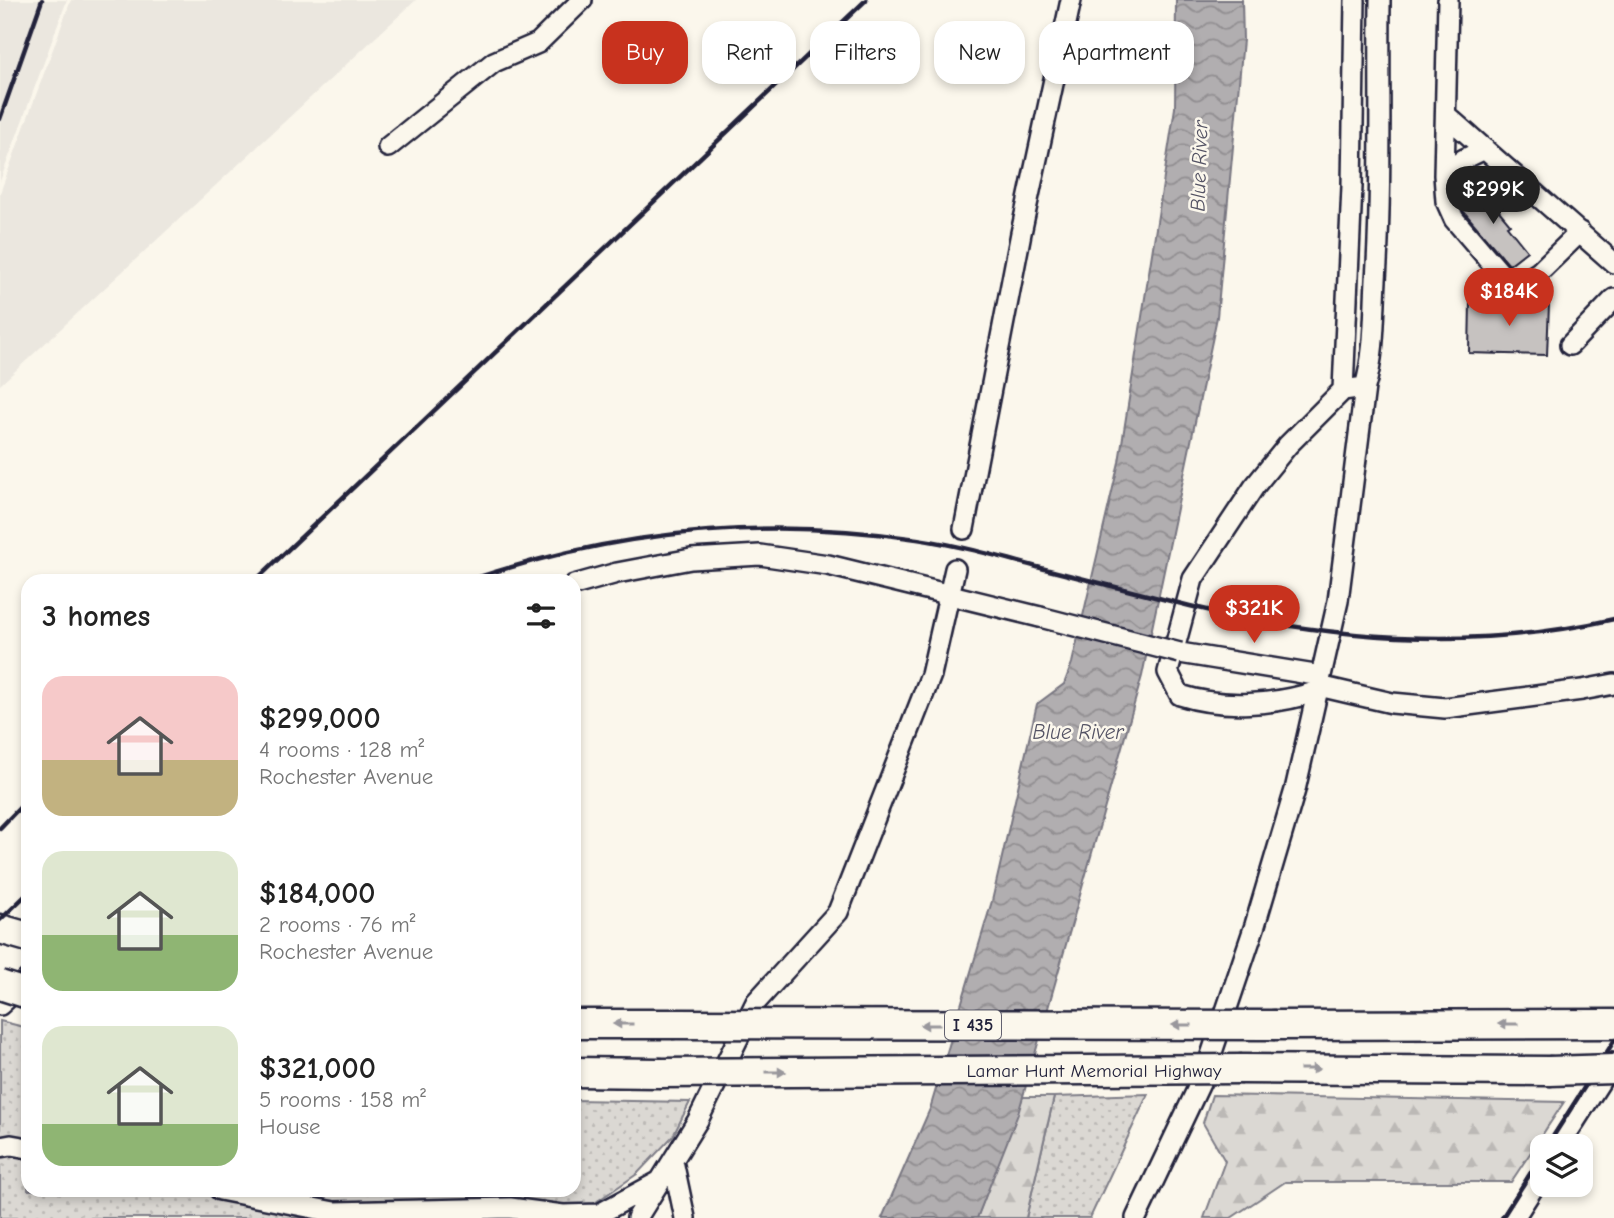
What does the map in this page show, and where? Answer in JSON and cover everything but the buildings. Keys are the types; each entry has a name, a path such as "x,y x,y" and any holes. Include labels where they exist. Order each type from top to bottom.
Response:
{"highway":[{"path":"0,929 21,935"},
{"path":"0,985 21,992"},
{"name":"I 435","path":"581,1024 1614,1024"},
{"name":"Lamar Hunt Memorial Highway","path":"581,1072 1614,1069"}],"street":[{"path":"388,147 494,62 538,43 582,0"},
{"path":"964,529 1021,233 1071,0"},
{"path":"1343,390 1352,186 1355,0"},
{"path":"1136,1218 1205,1073 1255,925 1287,815 1338,601 1374,329 1380,223 1380,0"},
{"path":"1448,0 1444,175 1446,201 1454,219 1507,281 1524,282 1539,272 1580,232"},
{"path":"1447,116 1614,263"},
{"path":"1444,175 1464,159 1485,149"},
{"path":"1570,345 1614,299"},
{"path":"1320,684 1298,698 1258,702 1203,702 1180,695 1168,673 1193,579 1254,487 1288,445 1343,390 1365,387"},
{"path":"581,583 617,573 691,559 760,555 828,565 1180,653 1320,684 1392,704 1446,708 1614,684"},
{"path":"637,1218 698,1120 756,1002 838,912 932,675 955,569"},
{"path":"0,1004 21,985"},
{"path":"1567,1134 1614,1060"},
{"path":"0,1147 21,1147"},
{"path":"673,1161 685,1218"},
{"path":"256,1197 334,1212 510,1208 563,1215 599,1214 661,1180"},
{"path":"1514,1218 1530,1193"}],"shaded area":[{"path":"0,0 67,0 0,181"},
{"path":"71,0 416,0 0,385 0,193"}],"green space":[{"path":"0,1021 21,1026 21,1197 581,1197 581,1100 690,1102 673,1136 637,1174 589,1207 582,1218 0,1218"},
{"path":"1148,1094 1090,1218 1026,1218 1054,1097"},
{"path":"1212,1095 1564,1102 1543,1134 1530,1134 1530,1153 1511,1182 1285,1182 1231,1218 1204,1218 1225,1161 1203,1123"},
{"path":"1023,1097 1054,1097 1026,1218 977,1218"}],"water":[{"name":"Blue River","path":"1176,0 1242,0 1243,40 1217,317 1142,676 1018,1114 977,1218 882,1218 930,1109 992,901 1037,704 1064,684 1072,663 1119,462 1175,108 1175,84 1194,84 1194,21 1176,21"}],"railway":[{"path":"0,119 42,0"},
{"path":"262,574 866,0"},
{"path":"490,574 577,550 633,540 746,529 803,529 860,532 947,544 1190,606 1348,633 1455,638 1561,629 1614,619"},
{"path":"0,828 21,806"},
{"path":"0,920 21,900"},
{"path":"1555,1134 1614,1041"},
{"path":"1502,1218 1530,1174"}]}
